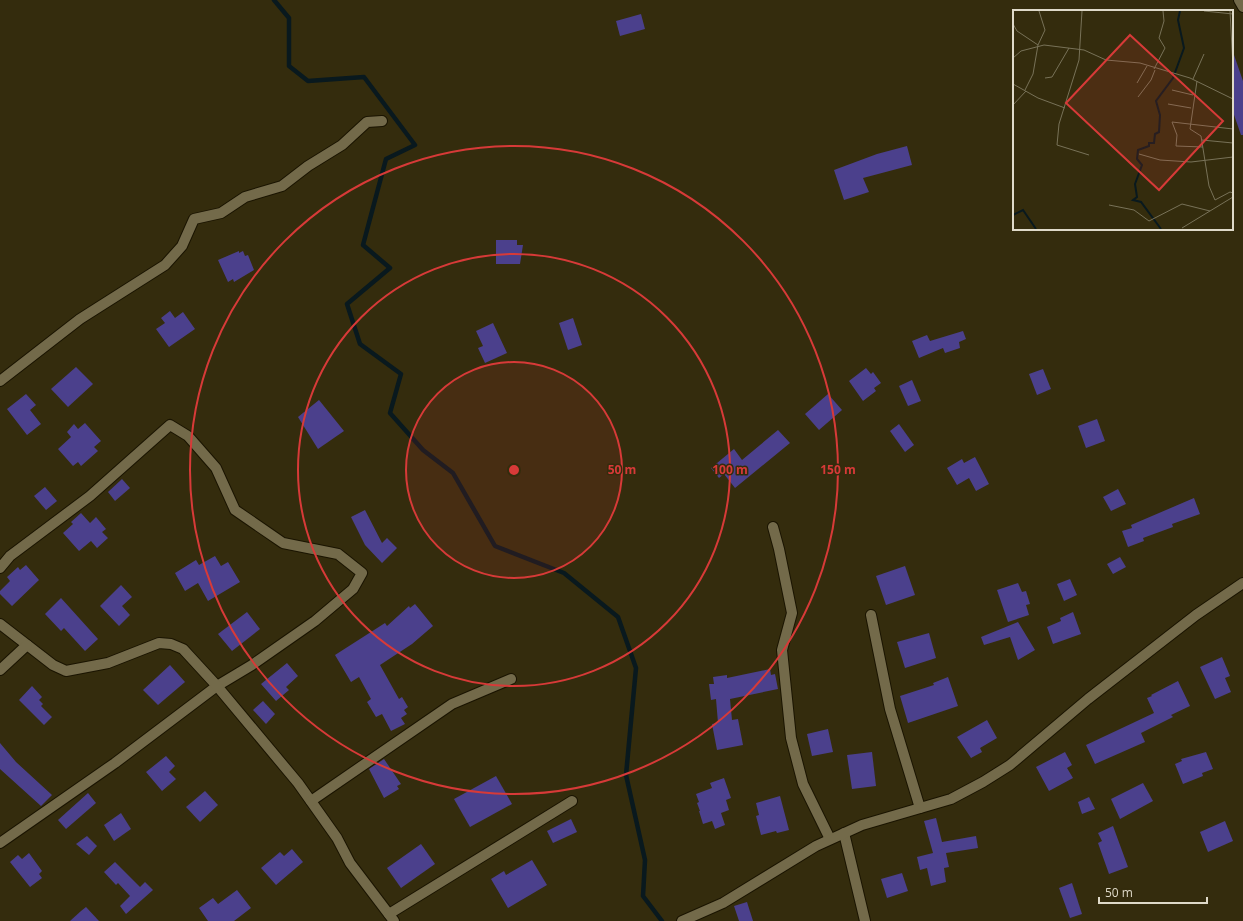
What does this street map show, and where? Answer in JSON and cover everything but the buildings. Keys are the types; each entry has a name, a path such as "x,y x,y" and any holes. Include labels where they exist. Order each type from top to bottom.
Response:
{"street":[{"path":"1239,0 1243,7"},
{"path":"0,381 80,319 165,265 182,246 194,219 220,213 244,197 282,186 308,166 342,144 367,122 382,121"},
{"path":"0,568 10,556 90,496 170,425 188,436 216,468 235,510 282,543 338,554 362,573 353,589 315,621 252,665 217,686 115,763 0,843"},
{"path":"773,527 780,549 792,613 782,650 791,738 803,784 830,839"},
{"path":"682,921 723,903 830,839 862,825 951,799 983,782 1010,765 1139,659 1201,612 1243,583"},
{"path":"871,616 890,709 920,808"},
{"path":"0,624 53,666 66,671 108,663 159,643 171,644 183,649 217,686 311,801 337,838 350,863 391,917 572,802"},
{"path":"0,670 27,645"},
{"path":"311,801 452,704 511,679"},
{"path":"844,833 865,921"}],"waterway":[{"path":"274,0 289,18 289,66 308,81 364,77 415,145 386,159 363,245 390,268 347,304 360,344 401,374 390,413 423,450 453,473 495,546 564,573 618,617 636,668 626,775 645,860 643,896 662,921"}]}
